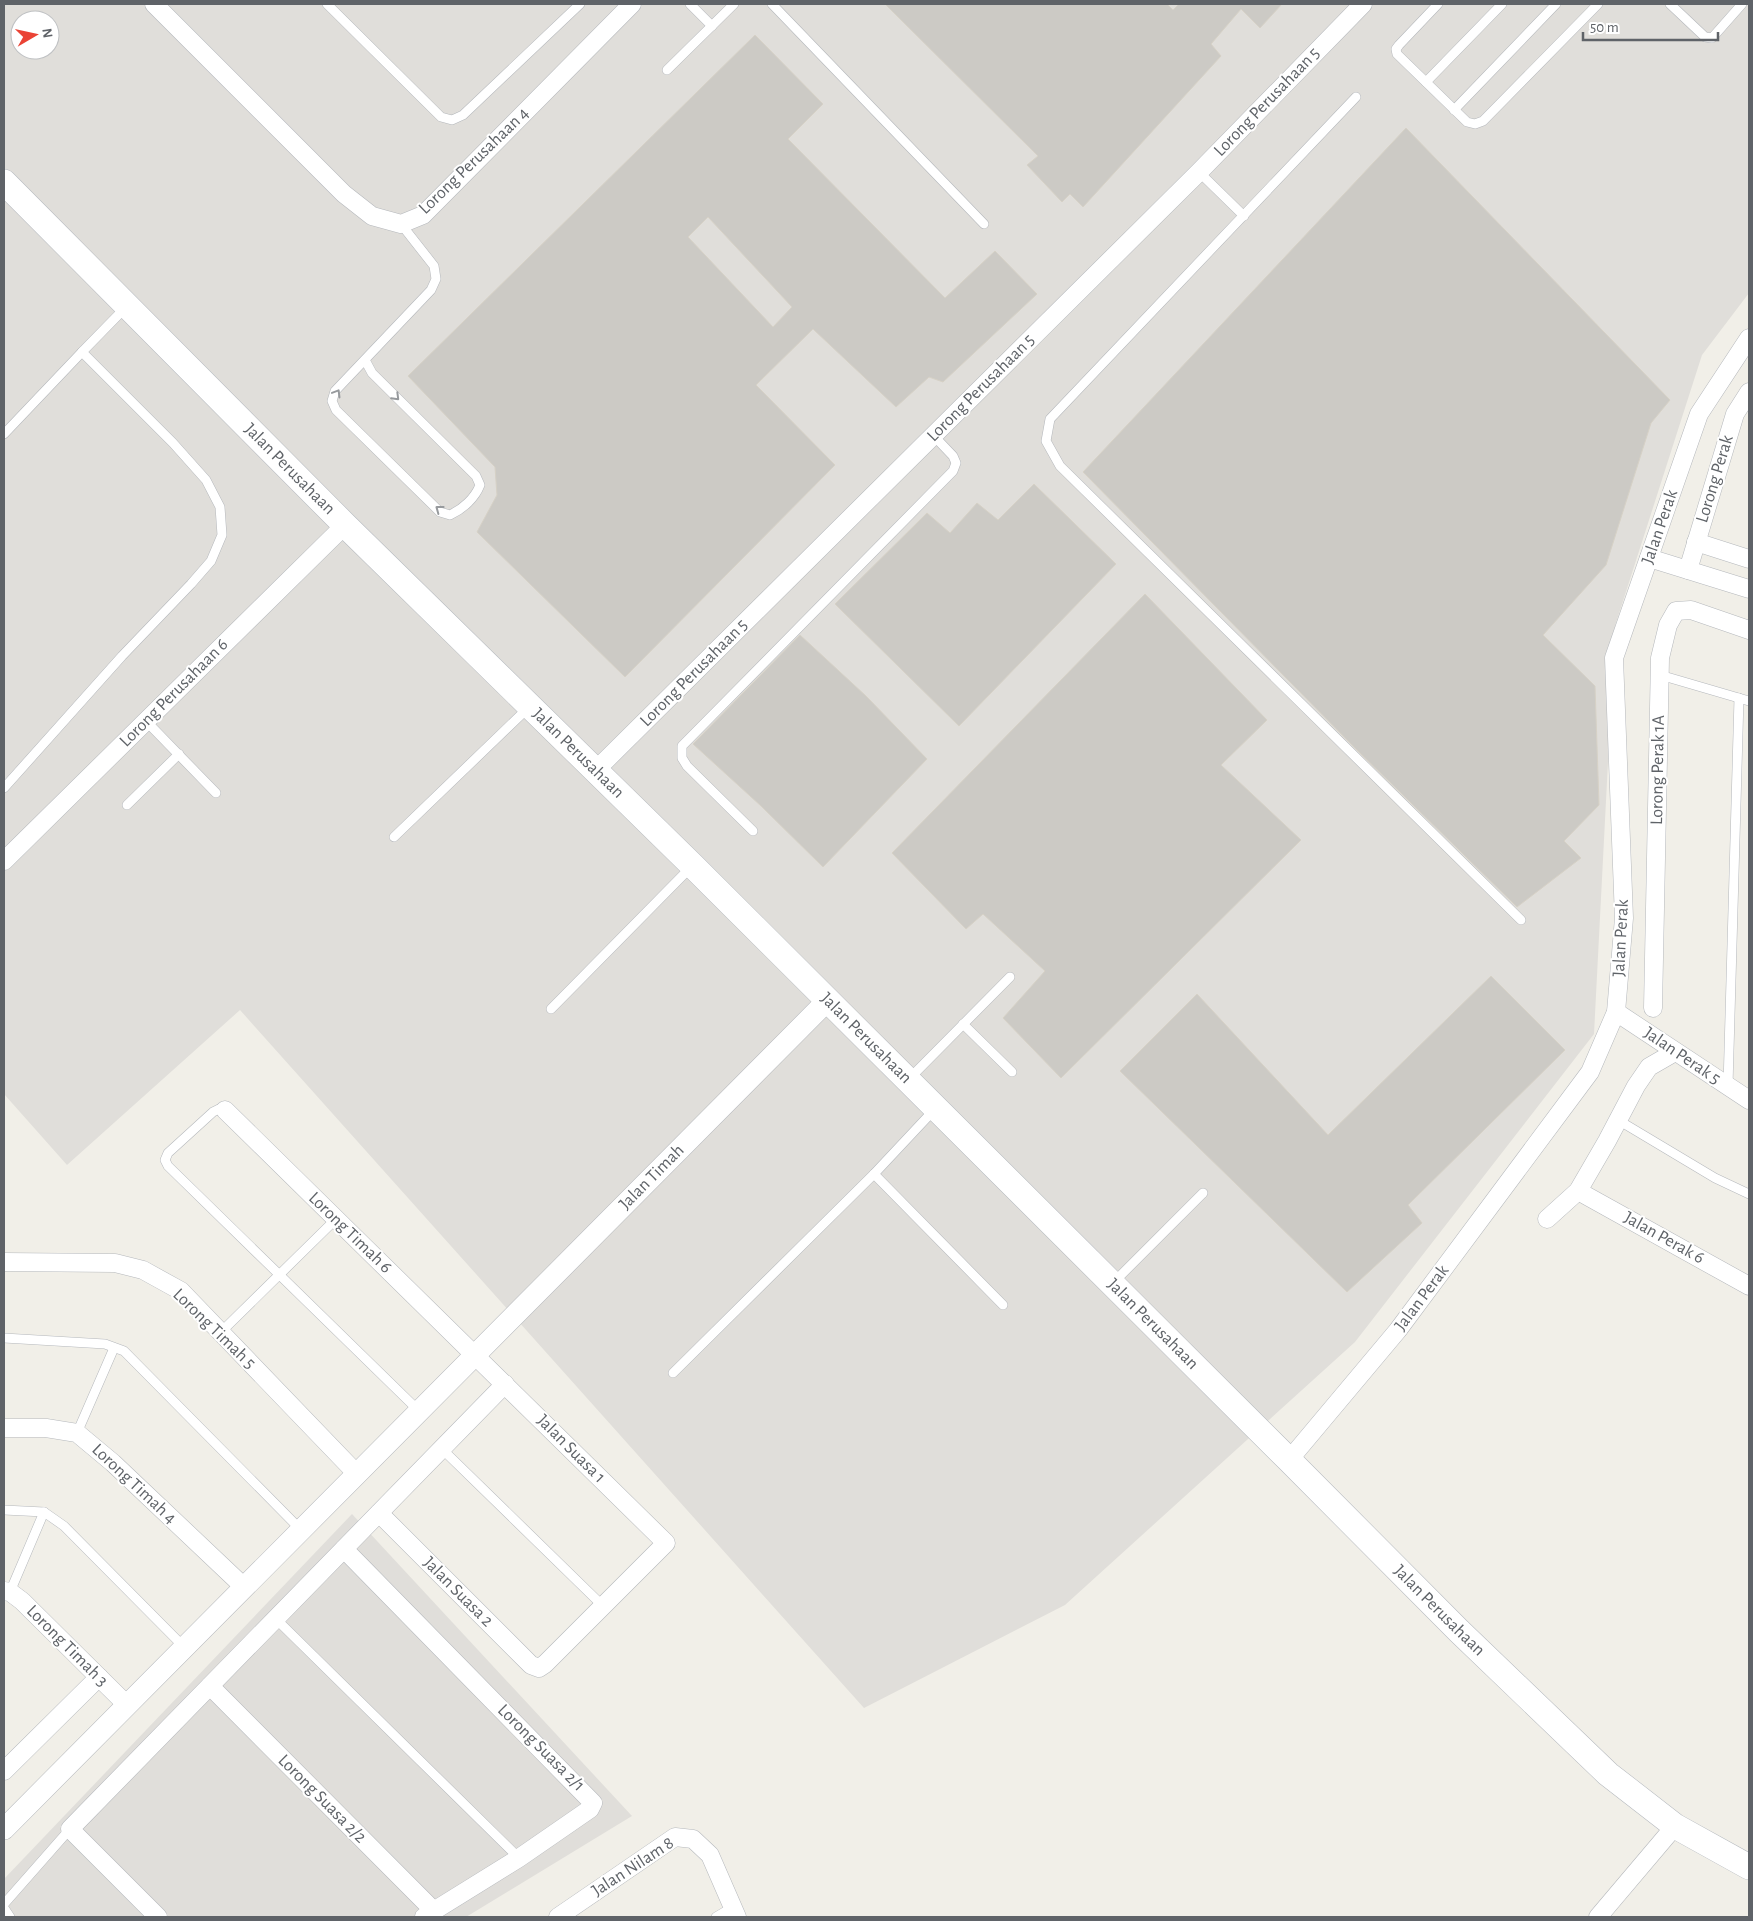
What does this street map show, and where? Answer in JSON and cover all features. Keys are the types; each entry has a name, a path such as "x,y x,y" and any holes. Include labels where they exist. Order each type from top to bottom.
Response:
{"main road":[{"name":"Jalan Perusahaan","path":"4,182 345,525 828,1000 1459,1631 1608,1774 1675,1826 1749,1867"}],"street":[{"name":"Lorong Perusahaan 4","path":"157,5 344,194 372,216 401,224 423,214 632,4"},
{"name":"Lorong Perusahaan 5","path":"596,770 1199,172 1364,4"},
{"name":"Jalan Perak","path":"1289,1460 1398,1330 1590,1072 1616,1012 1624,918 1614,658 1699,414 1749,338"},
{"name":"Lorong Perak","path":"1688,570 1735,414 1749,392"},
{"name":"Lorong Perusahaan 6","path":"4,861 345,525"},
{"path":"1696,542 1749,559"},
{"path":"1649,558 1749,589"},
{"name":"Lorong Perak 1A","path":"1653,1008 1660,658 1668,625 1676,611 1690,610 1749,630"},
{"name":"Jalan Timah","path":"4,1829 828,1000"},
{"name":"Jalan Perak 5","path":"1616,1012 1749,1100"},
{"path":"1547,1219 1578,1190 1636,1086 1649,1067 1675,1052"},
{"name":"Lorong Timah 6","path":"225,1110 475,1354"},
{"name":"Jalan Perak 6","path":"1578,1190 1749,1286"},
{"name":"Lorong Timah 5","path":"4,1262 115,1263 144,1270 181,1291 357,1474"},
{"name":"Jalan Suasa 1","path":"475,1354 666,1544 604,1607"},
{"path":"158,1917 70,1829 505,1384"},
{"name":"Lorong Timah 4","path":"4,1428 46,1428 77,1433 113,1463 244,1588"},
{"name":"Jalan Suasa 2","path":"380,1513 531,1665 539,1668 545,1664 604,1607"},
{"name":"Lorong Suasa 2/1","path":"344,1549 593,1803 590,1809 519,1858 429,1914"},
{"name":"Lorong Timah 3","path":"7,1592 127,1705"},
{"path":"4,1771 99,1677"},
{"name":"Lorong Suasa 2/2","path":"210,1686 429,1914"},
{"path":"1598,1917 1675,1826"},
{"name":"Jalan Nilam 8","path":"558,1917 675,1837 693,1839 710,1855 735,1912"}],"lane":[{"path":"327,4 441,117 452,120 470,109 580,4"},
{"path":"690,4 712,26"},
{"path":"667,70 734,4"},
{"path":"772,4 984,224"},
{"path":"1438,4 1396,49 1396,54 1467,122 1476,124 1483,121 1598,4"},
{"path":"1426,82 1502,4"},
{"path":"1454,110 1556,4"},
{"path":"1670,4 1705,37 1712,38 1742,4"},
{"path":"1356,97 1050,420 1046,441 1060,466 1521,920"},
{"path":"1199,172 1244,216"},
{"path":"365,360 372,373 476,476 480,485 477,494 459,511 450,516 440,512 336,410 332,401 335,392 365,360 431,290 436,279 434,266 401,224"},
{"path":"4,434 127,306"},
{"path":"4,788 122,656 211,561 222,535 220,507 206,480 173,443 82,352"},
{"path":"753,830 687,766 682,758 682,746 953,471 956,463 953,456 933,435"},
{"path":"1660,675 1749,702"},
{"path":"1728,1087 1739,698"},
{"path":"394,837 530,706"},
{"path":"146,721 216,793"},
{"path":"127,805 178,754"},
{"path":"551,1008 692,865"},
{"path":"908,1080 1010,977"},
{"path":"963,1024 1012,1072"},
{"path":"674,1373 874,1174 936,1108"},
{"path":"225,1110 213,1112 168,1154 165,1160 168,1166 419,1411"},
{"path":"1618,1120 1715,1178 1749,1194"},
{"path":"874,1174 1003,1305"},
{"path":"1112,1284 1203,1193"},
{"path":"220,1332 336,1219"},
{"path":"4,1338 105,1344 124,1351 301,1530"},
{"path":"77,1433 114,1348"},
{"path":"442,1449 604,1607"},
{"path":"4,1510 44,1512 64,1526 184,1648"},
{"path":"7,1592 44,1512"},
{"path":"276,1619 519,1858"},
{"path":"10,1917 4,1906 70,1829"},
{"path":"716,1917 735,1912"}],"shaded area":[{"path":"4,4 1749,4 1749,293 1702,355 1615,626 1594,1034 1355,1342 1065,1605 864,1708 240,1010 67,1165 4,1094"},
{"path":"352,1514 632,1816 466,1917 4,1917 4,1879"}],"building":[{"path":"885,4 1167,4 1173,10 1179,4 1282,4 1260,28 1241,9 1211,44 1221,56 1083,207 1070,194 1062,202 1027,165 1038,156"},
{"path":"755,35 823,104 788,139 945,298 995,251 1037,294 943,382 929,377 896,407 813,329 756,385 835,465 625,677 477,532 497,495 495,467 408,376","holes":["708,217 792,307 773,327 688,237"]},
{"path":"1406,128 1670,400 1651,423 1606,565 1543,635 1595,686 1599,805 1564,841 1581,858 1517,907 1358,751 1083,472"},
{"path":"1034,484 1116,564 959,726 835,604 927,513 950,533 977,503 998,520"},
{"path":"1145,594 1267,720 1221,765 1301,840 1061,1078 1003,1018 1045,971 983,914 966,929 892,853"},
{"path":"800,635 866,696 927,759 823,867 761,806 693,744"},
{"path":"1491,976 1565,1050 1408,1205 1422,1223 1347,1292 1120,1071 1197,994 1328,1135"}]}
